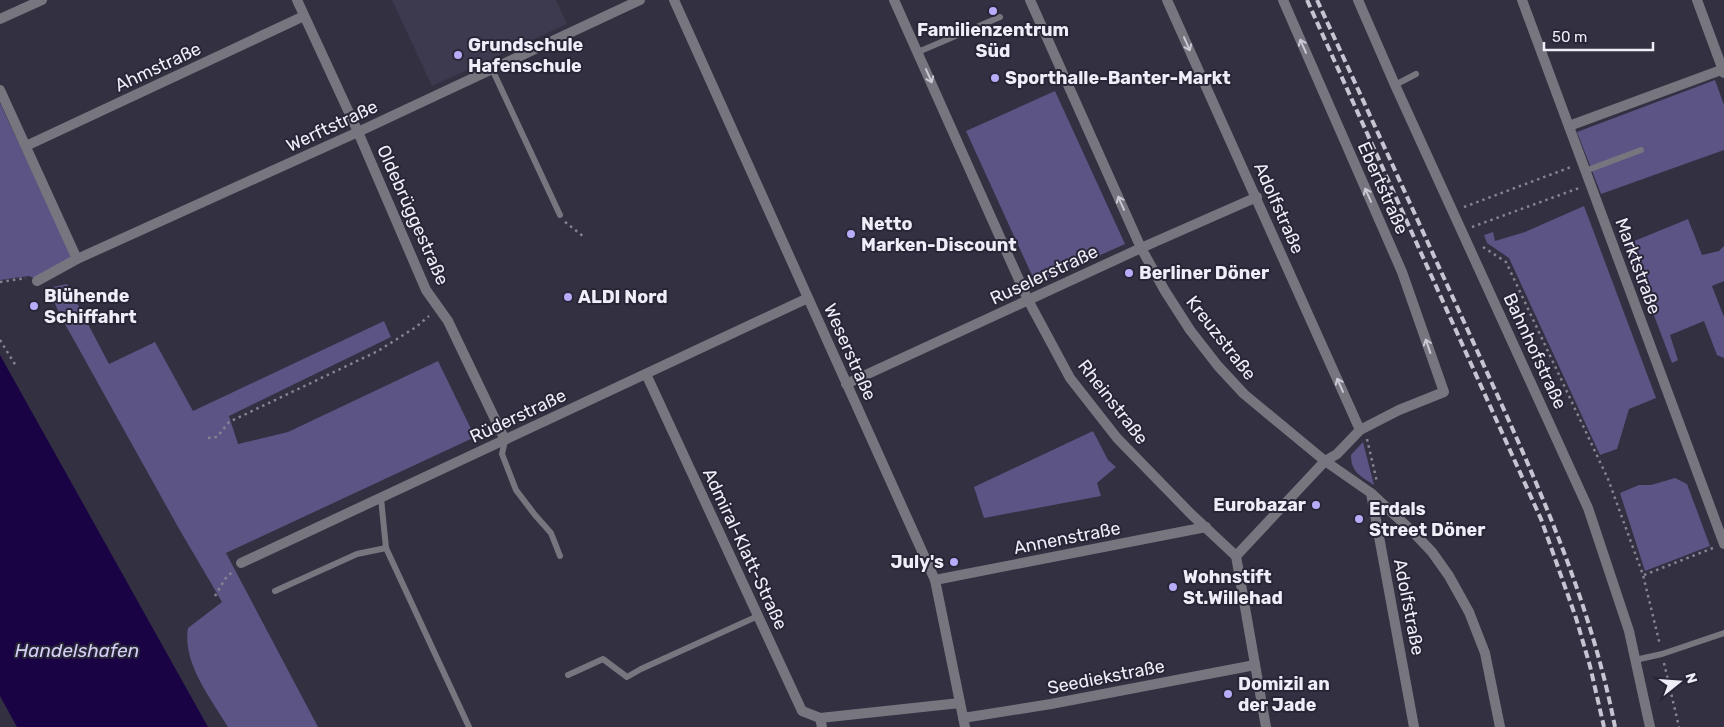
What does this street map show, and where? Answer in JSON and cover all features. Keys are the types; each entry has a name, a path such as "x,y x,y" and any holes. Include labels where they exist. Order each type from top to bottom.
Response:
{"street":[{"path":"0,19 42,0"},
{"name":"Oldebrüggestraße","path":"297,0 358,132 426,290 448,321 505,440"},
{"name":"Werftstraße","path":"34,279 358,132 640,0"},
{"name":"Weserstraße","path":"674,0 935,580 964,722"},
{"name":"Rheinstraße","path":"894,0 1028,300 1070,378 1117,438 1236,556"},
{"name":"Kreuzstraße","path":"1030,0 1141,248 1190,330 1218,366 1244,394 1325,461 1371,493 1432,552 1449,576 1469,612 1485,653 1500,727"},
{"name":"Adolfstraße","path":"1167,0 1360,430"},
{"name":"Ebertstraße","path":"1283,0 1402,272 1444,392 1399,410 1360,430"},
{"name":"Bahnhofstraße","path":"1358,0 1395,85 1458,209 1462,230 1588,508 1629,631 1650,727"},
{"name":"Marktstraße","path":"1522,0 1724,544"},
{"path":"1569,126 1724,71 1697,0"},
{"name":"Ahmstraße","path":"26,146 304,16"},
{"path":"0,90 77,259"},
{"name":"Ruselerstraße","path":"846,384 1141,248 1257,197"},
{"name":"Rüderstraße","path":"241,564 808,298"},
{"name":"Admiral-Klatt-Straße","path":"646,374 802,711 821,722"},
{"path":"1266,727 1236,556 1325,461 1338,454 1360,430"},
{"name":"Adolfstraße","path":"1371,493 1414,727"},
{"name":"Annenstraße","path":"935,580 1206,527"},
{"name":"Seediekstraße","path":"964,722 1255,665"},
{"path":"821,722 960,703"}],"lane":[{"path":"918,52 1000,17"},
{"path":"492,69 560,215"},
{"path":"1395,85 1416,74"},
{"path":"1584,167 1641,150"},
{"path":"505,440 502,454 516,490 551,533 560,556"},
{"path":"381,498 386,548 469,727"},
{"path":"274,591 357,554 386,548"},
{"path":"568,675 603,659 627,677 641,668 758,616"},
{"path":"1635,660 1662,654 1724,633"}],"path":[{"path":"1458,209 1584,167"},
{"path":"1462,230 1590,184"},
{"path":"1458,209 1466,214"},
{"path":"560,215 564,221 584,237"},
{"path":"1469,220 1476,234"},
{"path":"1480,241 1484,248 1506,262 1608,479 1643,575 1679,727"},
{"path":"0,282 34,279"},
{"path":"208,438 217,438 229,422 378,351 416,327 439,307"},
{"path":"0,340 16,366"},
{"path":"1360,430 1366,436 1378,486 1371,493"},
{"path":"1643,575 1684,561 1724,544"},
{"path":"215,596 225,579 241,564"}],"shaded area":[{"name":"Grundschule Hafenschule","path":"392,0 556,0 567,24 432,86"},
{"path":"1715,80 1724,105 1724,150 1601,194 1577,132"},
{"path":"1055,91 1125,244 1036,284 966,131"},
{"path":"0,103 71,255 69,260 36,279 29,276 0,280"},
{"path":"1584,206 1656,398 1629,409 1617,449 1600,455 1509,258 1487,243 1484,235 1493,232 1495,241 1525,232"},
{"path":"1688,219 1702,255 1719,251 1724,246 1724,281 1712,286 1724,317 1724,358 1717,355 1704,321 1670,335 1678,360 1672,363 1627,244"},
{"path":"67,284 109,364 155,342 193,411 384,321 391,337 229,416 238,444 288,432 438,361 475,437 226,553 318,727 228,727 199,680 189,654 188,628 222,602 60,315 48,288"},
{"path":"1093,431 1108,460 1116,467 1097,483 1101,496 984,518 974,487"},
{"path":"1363,442 1374,485 1355,470 1351,461 1351,455"},
{"path":"1675,478 1687,484 1710,546 1645,571 1620,493 1639,485 1651,485"}],"water":[{"name":"Handelshafen","path":"0,355 208,727 17,727 0,696"}],"railway":[{"path":"1307,0 1541,519 1576,618 1590,666 1604,727"},
{"path":"1317,0 1537,485 1574,580 1590,628 1604,677 1615,727"}],"place":[{"name":"Familienzentrum Süd","path":"993,11"},
{"name":"Grundschule Hafenschule","path":"458,55"},
{"name":"Sporthalle-Banter-Markt","path":"995,78"},
{"name":"Netto Marken-Discount","path":"851,234"},
{"name":"Berliner Döner","path":"1129,273"},
{"name":"ALDI Nord","path":"568,297"},
{"name":"Blühende Schiffahrt","path":"34,306"},
{"name":"Eurobazar","path":"1316,505"},
{"name":"Erdals Street Döner","path":"1359,519"},
{"name":"July's","path":"954,562"},
{"name":"Wohnstift St.Willehad","path":"1173,587"},
{"name":"Domizil an der Jade","path":"1228,694"}]}
